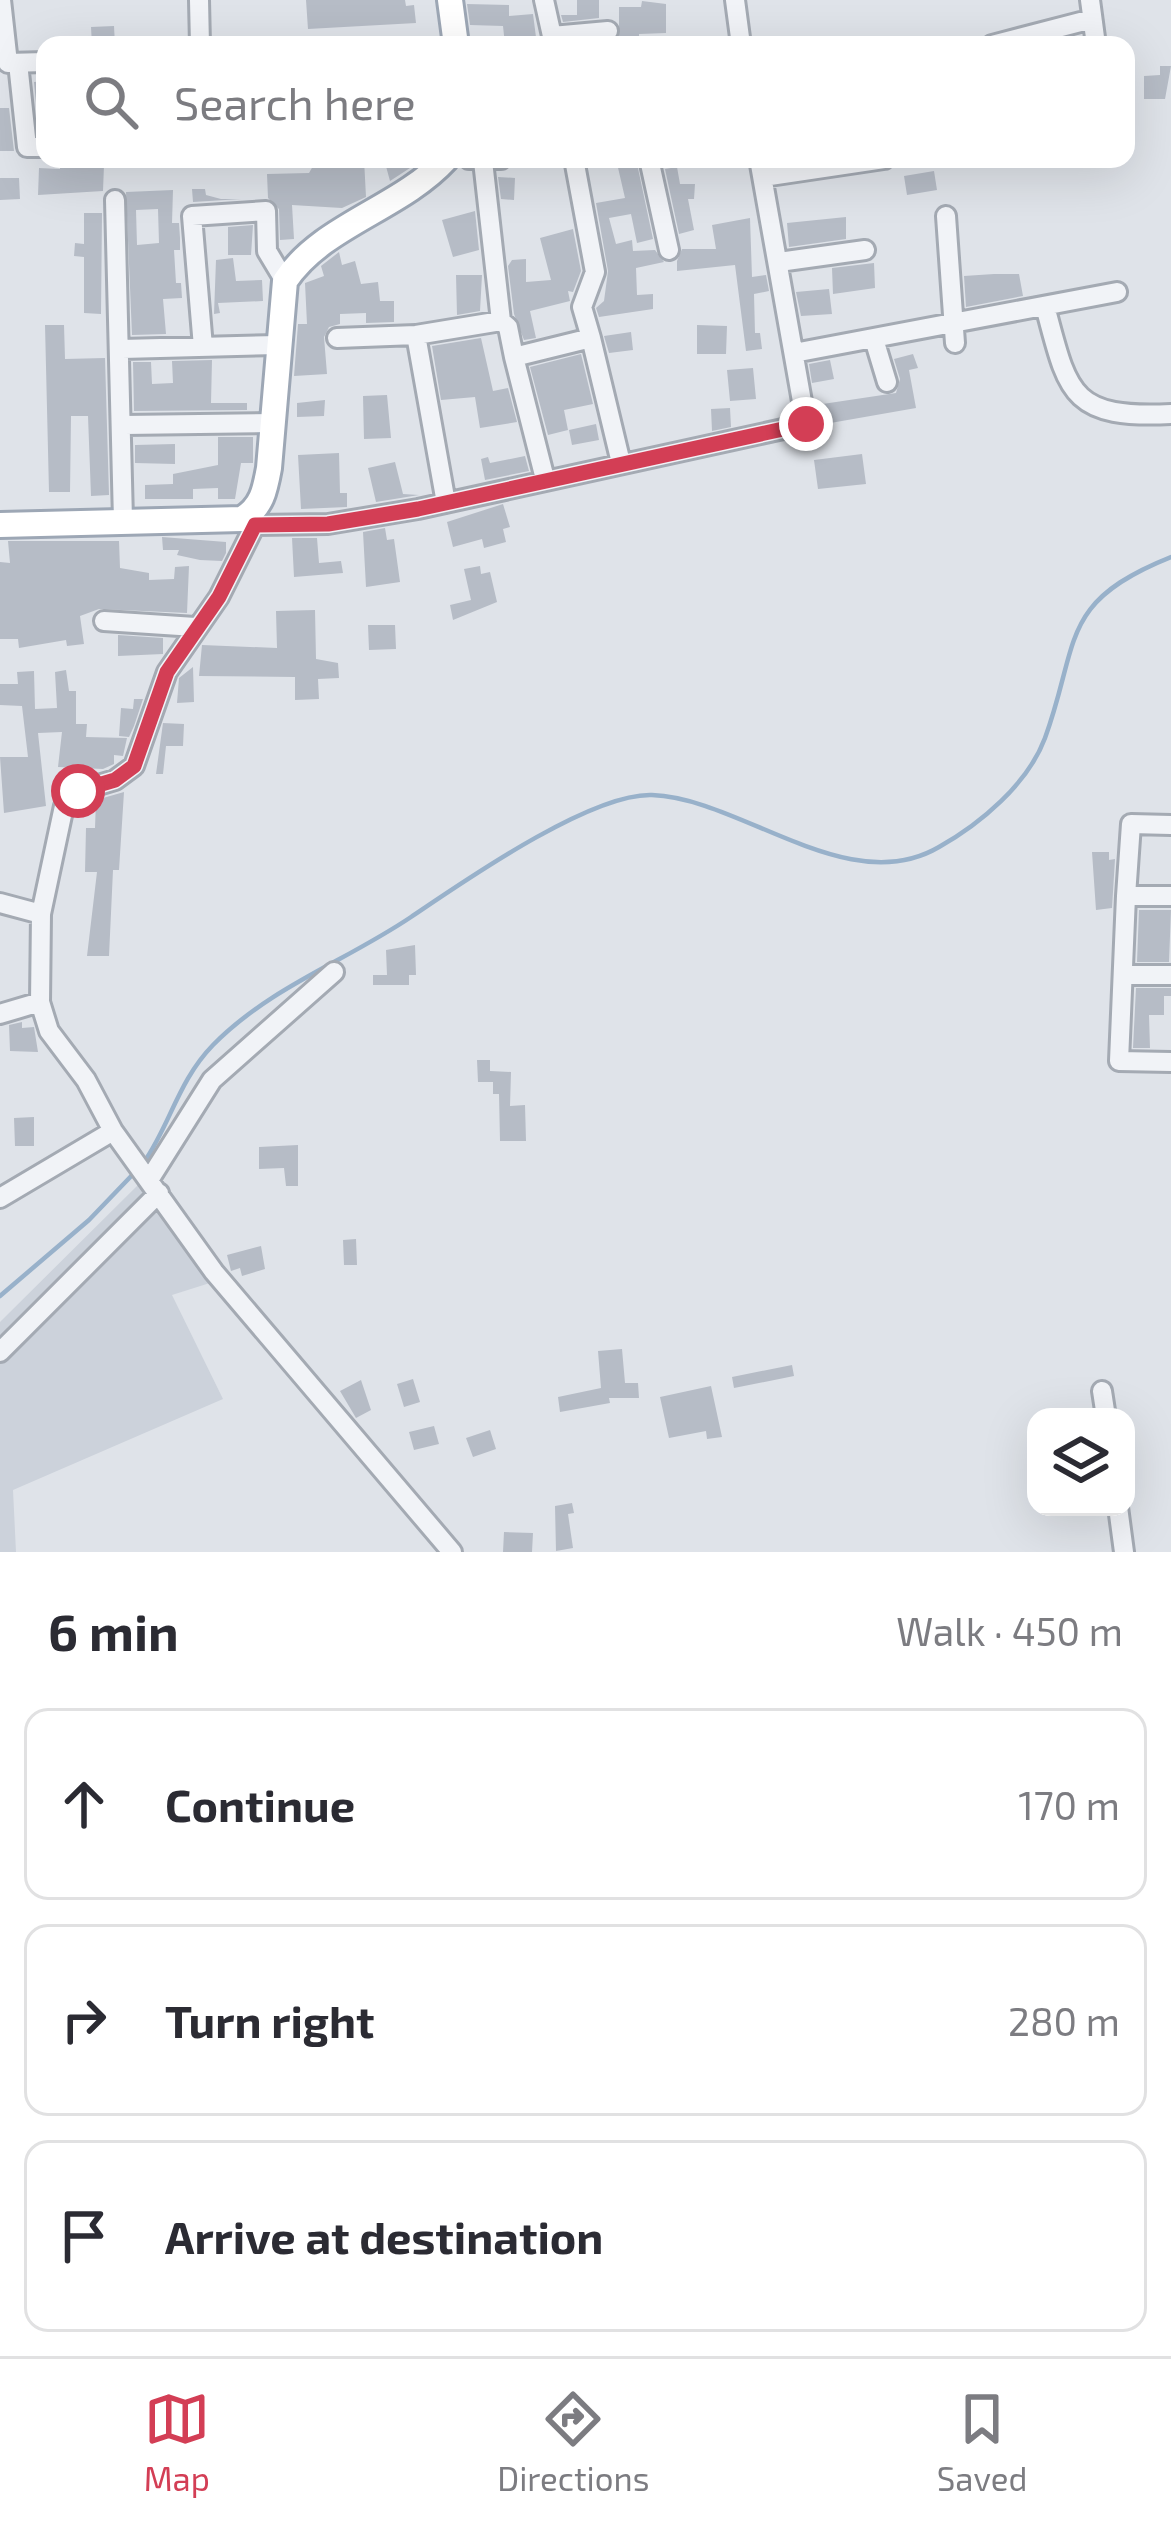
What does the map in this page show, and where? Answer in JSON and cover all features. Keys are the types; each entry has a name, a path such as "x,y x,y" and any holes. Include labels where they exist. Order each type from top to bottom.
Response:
{"main road":[{"path":"450,0 455,36"},
{"path":"0,525 254,519 264,495 285,281 299,260 435,168"}],"street":[{"path":"1,0 27,147 36,147"},
{"path":"199,0 200,36"},
{"path":"544,0 552,36 608,31"},
{"path":"735,0 740,36"},
{"path":"1017,36 1091,10"},
{"path":"485,168 501,321 508,327 545,479"},
{"path":"576,168 596,272 582,307 622,463"},
{"path":"651,168 669,250"},
{"path":"452,1552 214,1272 127,1152 86,1079 49,1030 40,1002 40,914 64,806 78,791 115,780 134,766 167,672 219,597 254,519 328,524 446,503 806,424 761,168"},
{"path":"115,200 123,520"},
{"path":"203,347 192,216 266,212 268,251 285,281"},
{"path":"946,217 954,334"},
{"path":"779,262 865,250"},
{"path":"794,353 874,339 954,334 1045,306 1118,292"},
{"path":"1045,306 1065,382 1076,393 1127,416 1171,413"},
{"path":"337,338 416,335 501,321"},
{"path":"416,335 446,503"},
{"path":"514,357 591,338"},
{"path":"874,339 887,382"},
{"path":"122,349 278,345"},
{"path":"124,425 273,423"},
{"path":"104,621 195,627"},
{"path":"1171,825 1131,824 1119,1061 1171,1062"},
{"path":"1126,896 1171,896"},
{"path":"0,903 40,914"},
{"path":"0,1352 152,1184 212,1079 334,972"},
{"path":"1123,975 1171,975"},
{"path":"0,1014 40,1002"},
{"path":"0,1198 113,1131"},
{"path":"1102,1391 1105,1408"},
{"path":"1119,1516 1124,1552"}],"shaded area":[{"path":"138,1185 213,1282 172,1295 223,1399 13,1490 16,1552 0,1552 0,1322"}],"building":[{"path":"306,0 405,0 406,6 414,5 416,23 308,29"},
{"path":"577,0 599,0 599,18 563,22 561,15 577,15"},
{"path":"642,1 666,4 666,33 619,36 619,7 641,7"},
{"path":"467,4 509,5 509,16 533,14 536,36 504,36 503,26 470,25"},
{"path":"114,26 115,36 92,36 91,27"},
{"path":"1160,66 1171,66 1165,99 1144,99 1144,76 1160,75"},
{"path":"0,108 9,108 14,151 0,151"},
{"path":"39,168 104,168 103,191 38,195"},
{"path":"312,168 364,168 366,197 342,208 292,205 294,239 280,240 279,209 268,198 267,174 309,173"},
{"path":"386,168 410,168 390,181"},
{"path":"618,168 638,168 653,239 637,243 631,214 609,218 616,244 632,240 633,251 655,250 664,262 636,268 637,295 653,294 653,309 599,317 596,308 604,301 608,271 596,203 625,198"},
{"path":"677,168 680,184 695,184 694,199 688,199 694,230 679,234 665,169"},
{"path":"934,171 937,190 907,195 904,176"},
{"path":"498,177 515,178 514,200 501,199"},
{"path":"0,178 19,178 20,199 0,200"},
{"path":"192,189 205,189 206,195 221,199 241,199 193,202"},
{"path":"173,190 172,223 179,223 180,238 180,250 174,250 176,283 181,283 182,298 163,299 166,334 132,335 126,192","holes":["158,209 159,243 137,245 136,210"]},
{"path":"475,211 479,250 453,257 442,220"},
{"path":"84,213 102,213 101,314 84,313 84,257 74,256 75,243 84,244"},
{"path":"846,217 846,239 789,247 787,223"},
{"path":"750,218 752,277 766,275 769,291 754,294 755,333 760,333 762,349 746,351 735,265 677,271 677,261 682,249 716,249 712,225"},
{"path":"253,225 251,255 228,255 228,227"},
{"path":"573,229 581,271 573,292 568,291 570,301 530,311 536,338 524,340 514,314 508,266 512,260 526,259 526,282 551,280 540,238"},
{"path":"339,252 342,265 355,261 361,284 378,282 380,301 394,301 394,322 366,323 366,313 340,314 340,324 329,327 324,337 327,374 294,376 298,324 307,324 305,283 324,276 321,266"},
{"path":"233,258 236,281 262,280 263,301 218,303 220,313 214,314 216,260"},
{"path":"874,263 875,288 833,294 832,268"},
{"path":"1019,274 1023,296 966,307 964,276"},
{"path":"456,275 482,275 480,311 457,315"},
{"path":"829,289 832,314 801,316 796,292"},
{"path":"45,325 64,325 65,359 105,358 109,495 91,496 88,416 71,416 70,492 49,492"},
{"path":"697,325 727,326 726,354 697,354"},
{"path":"631,332 633,350 609,353 604,336"},
{"path":"481,338 493,391 508,388 517,422 480,428 475,397 441,400 432,346"},
{"path":"581,354 593,404 564,410 568,430 548,435 530,367"},
{"path":"913,354 918,368 909,370 916,408 819,425 816,405 896,393 900,379 894,359"},
{"path":"212,360 211,403 247,403 247,410 134,411 133,362 151,362 152,384 173,383 172,361"},
{"path":"830,360 834,379 812,383 809,364"},
{"path":"753,368 756,399 730,401 727,370"},
{"path":"387,395 391,438 364,439 363,396"},
{"path":"325,400 324,416 297,417 297,403"},
{"path":"730,408 731,427 712,431 711,409"},
{"path":"596,424 599,440 572,445 569,430"},
{"path":"218,437 253,437 253,463 241,463 235,499 218,499 218,488 193,489 193,499 145,499 145,485 173,484 173,474 218,465"},
{"path":"175,444 175,464 135,463 135,445"},
{"path":"339,453 340,493 347,493 347,507 301,509 298,455"},
{"path":"862,454 866,484 818,489 814,460"},
{"path":"525,456 529,471 485,480 481,459 488,457 490,463"},
{"path":"395,462 403,494 419,495 376,502 368,468"},
{"path":"503,504 510,527 503,529 506,542 484,548 482,539 453,547 447,522"},
{"path":"385,528 387,540 394,539 400,582 366,587 363,532"},
{"path":"162,537 226,542 226,553 222,561 177,555 179,550 163,550"},
{"path":"292,538 317,538 319,563 341,561 343,573 294,577"},
{"path":"8,541 119,541 120,568 149,573 149,580 174,579 175,567 189,566 187,613 99,609 80,616 84,644 67,646 66,640 19,648 18,639 0,639 0,562 10,563"},
{"path":"480,566 481,574 490,572 497,602 453,620 450,605 471,600 464,569"},
{"path":"315,610 316,659 338,663 339,678 318,679 319,699 295,700 295,677 199,676 202,645 277,648 276,611"},
{"path":"368,625 395,625 396,649 369,650"},
{"path":"118,635 163,638 163,654 118,656"},
{"path":"193,667 194,702 177,703 179,678"},
{"path":"66,670 69,691 76,691 76,724 87,724 86,737 127,738 123,756 114,755 114,764 103,769 58,767 62,732 38,733 46,806 4,813 0,757 28,757 22,706 0,705 0,684 18,684 17,672 34,671 35,709 57,708 55,672"},
{"path":"134,699 143,699 134,726 129,737 119,736 121,708 133,709"},
{"path":"163,723 184,724 183,746 166,746 163,774 156,774"},
{"path":"124,792 119,870 113,870 109,956 87,956 97,872 85,872 86,828 95,828 96,800"},
{"path":"1092,852 1109,852 1109,860 1115,859 1112,908 1096,910"},
{"path":"1139,910 1171,910 1169,962 1137,962"},
{"path":"415,945 416,975 409,975 409,985 373,985 373,975 387,975 386,950"},
{"path":"1136,988 1171,988 1171,996 1164,996 1164,1015 1149,1015 1150,1048 1133,1048"},
{"path":"22,1022 22,1028 34,1027 38,1052 10,1051 9,1025"},
{"path":"477,1060 490,1060 490,1071 511,1072 510,1106 525,1105 526,1141 500,1141 499,1094 493,1094 493,1082 478,1082"},
{"path":"34,1117 34,1146 15,1146 14,1118"},
{"path":"298,1145 298,1186 286,1186 284,1168 259,1169 259,1147"},
{"path":"356,1239 357,1265 344,1265 343,1240"},
{"path":"261,1246 265,1269 242,1276 240,1268 231,1271 227,1255"},
{"path":"622,1349 625,1383 638,1383 639,1398 609,1398 610,1403 560,1412 558,1397 601,1388 598,1351"},
{"path":"792,1365 794,1376 734,1388 732,1377"},
{"path":"413,1379 420,1402 404,1407 397,1384"},
{"path":"361,1380 371,1410 356,1418 340,1391"},
{"path":"711,1386 722,1437 707,1439 706,1431 669,1438 660,1397"},
{"path":"434,1426 439,1444 414,1450 409,1432"},
{"path":"490,1430 496,1449 473,1457 466,1438"},
{"path":"572,1503 574,1513 568,1514 573,1548 556,1551 555,1506"},
{"path":"504,1532 533,1533 532,1552 503,1552"}],"waterway":[{"path":"144,1162 191,1073 235,1025 494,862 596,808 652,795 686,800 832,855 869,862 904,860 939,847 986,815 1027,771 1045,738 1070,650 1091,609 1135,574 1171,557"},
{"path":"0,1296 89,1220 137,1170"}],"route":[{"path":"78,791 94,782 115,780 134,766 167,672 219,597 255,525 328,524 418,509 806,424"}]}
